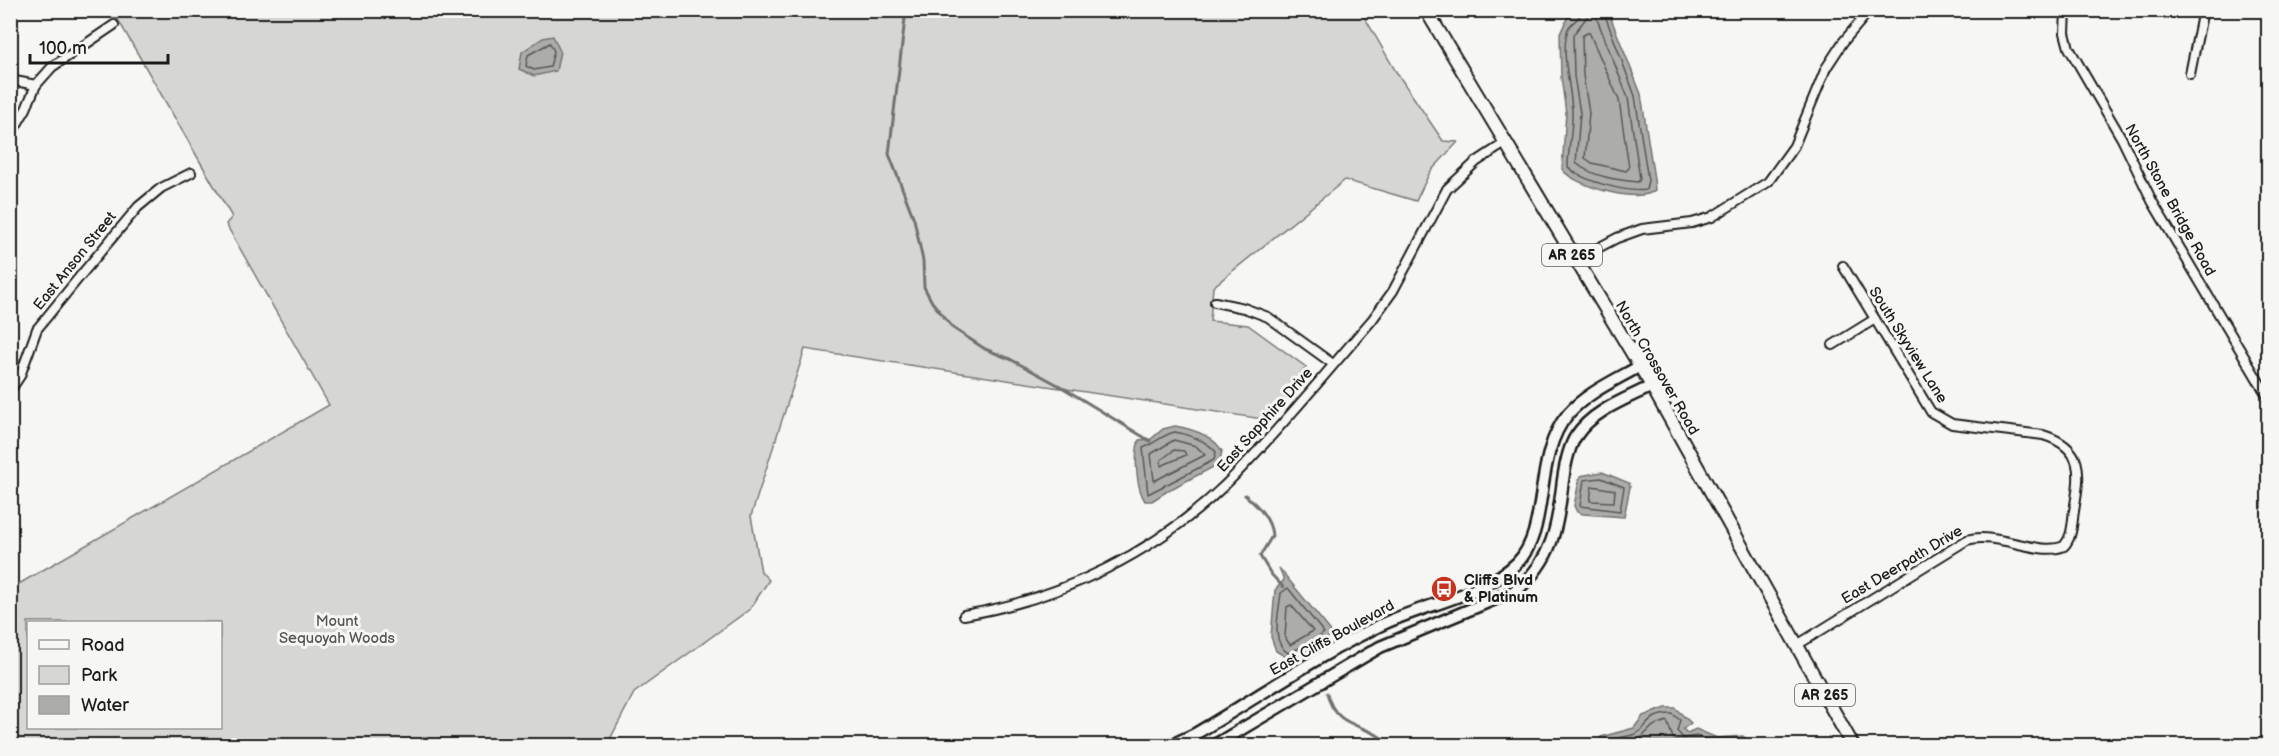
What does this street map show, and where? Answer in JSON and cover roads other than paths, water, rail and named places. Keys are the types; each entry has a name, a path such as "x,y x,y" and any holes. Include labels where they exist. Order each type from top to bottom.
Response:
{"main road":[{"name":"North Crossover Road","path":"1426,10 1652,386 1853,746"}],"street":[{"path":"1575,260 1617,238 1642,229 1692,223 1712,217 1768,182 1794,146 1826,68 1843,42 1869,10"},
{"name":"North Stone Bridge Road","path":"2066,10 2065,33 2069,48 2122,139 2152,201 2268,397"},
{"path":"2190,74 2203,10"},
{"path":"10,136 26,109 36,85 51,67 114,24"},
{"path":"10,80 36,85"},
{"name":"East Sapphire Drive","path":"964,615 1044,595 1088,578 1154,541 1225,484 1333,364 1393,291 1448,189 1463,172 1505,143"},
{"name":"East Anson Street","path":"11,390 37,329 88,267 138,207 161,188 191,173"},
{"name":"South Skyview Lane","path":"1843,266 1926,404 1937,417 1952,424 2043,435 2058,439 2069,448 2076,460 2079,482 2070,535 2064,546"},
{"path":"1215,302 1244,308 1268,317 1333,364"},
{"path":"1833,345 1875,319"},
{"name":"East Cliffs Boulevard","path":"1169,746 1205,728 1379,626 1501,575 1518,562 1527,549 1535,525 1548,447 1568,413 1588,396 1640,366"},
{"name":"East Cliffs Boulevard","path":"1213,746 1380,647 1517,590 1545,559 1557,528 1565,463 1575,437 1585,425 1611,407 1652,386"},
{"name":"East Deerpath Drive","path":"1797,645 1966,540 1986,537 2051,549 2064,546"}],"water":[{"path":"1579,11 1608,11 1641,94 1655,190 1647,194 1607,192 1579,182 1562,169 1566,113 1561,77 1560,34 1568,16"},
{"path":"553,36 560,51 556,71 534,76 519,69 522,52 543,38"},
{"path":"1175,426 1195,431 1218,445 1222,451 1219,464 1152,501 1145,501 1137,471 1139,440 1151,439 1163,429"},
{"path":"1602,472 1629,483 1624,517 1583,514 1577,512 1574,506 1580,476"},
{"path":"1279,568 1331,634 1324,643 1289,659 1276,651 1271,637 1275,590 1284,580"},
{"path":"1666,708 1675,708 1691,723 1683,729 1687,733 1696,729 1717,738 1743,736 1746,739 1738,746 1597,745 1601,737 1634,728 1643,716"}],"waterway":[{"path":"906,10 889,154 914,219 923,261 924,287 932,302 953,328 985,349 1010,359 1060,386 1150,441"},
{"path":"1245,495 1259,508 1269,524 1272,536 1260,556 1271,574 1283,587"},
{"path":"1327,693 1331,705 1345,720 1382,738 1391,746"}],"place":[{"name":"Cliffs Blvd & Platinum","path":"1444,589"}],"park label":[{"name":"Mount Sequoyah Woods","path":"337,630"}]}
